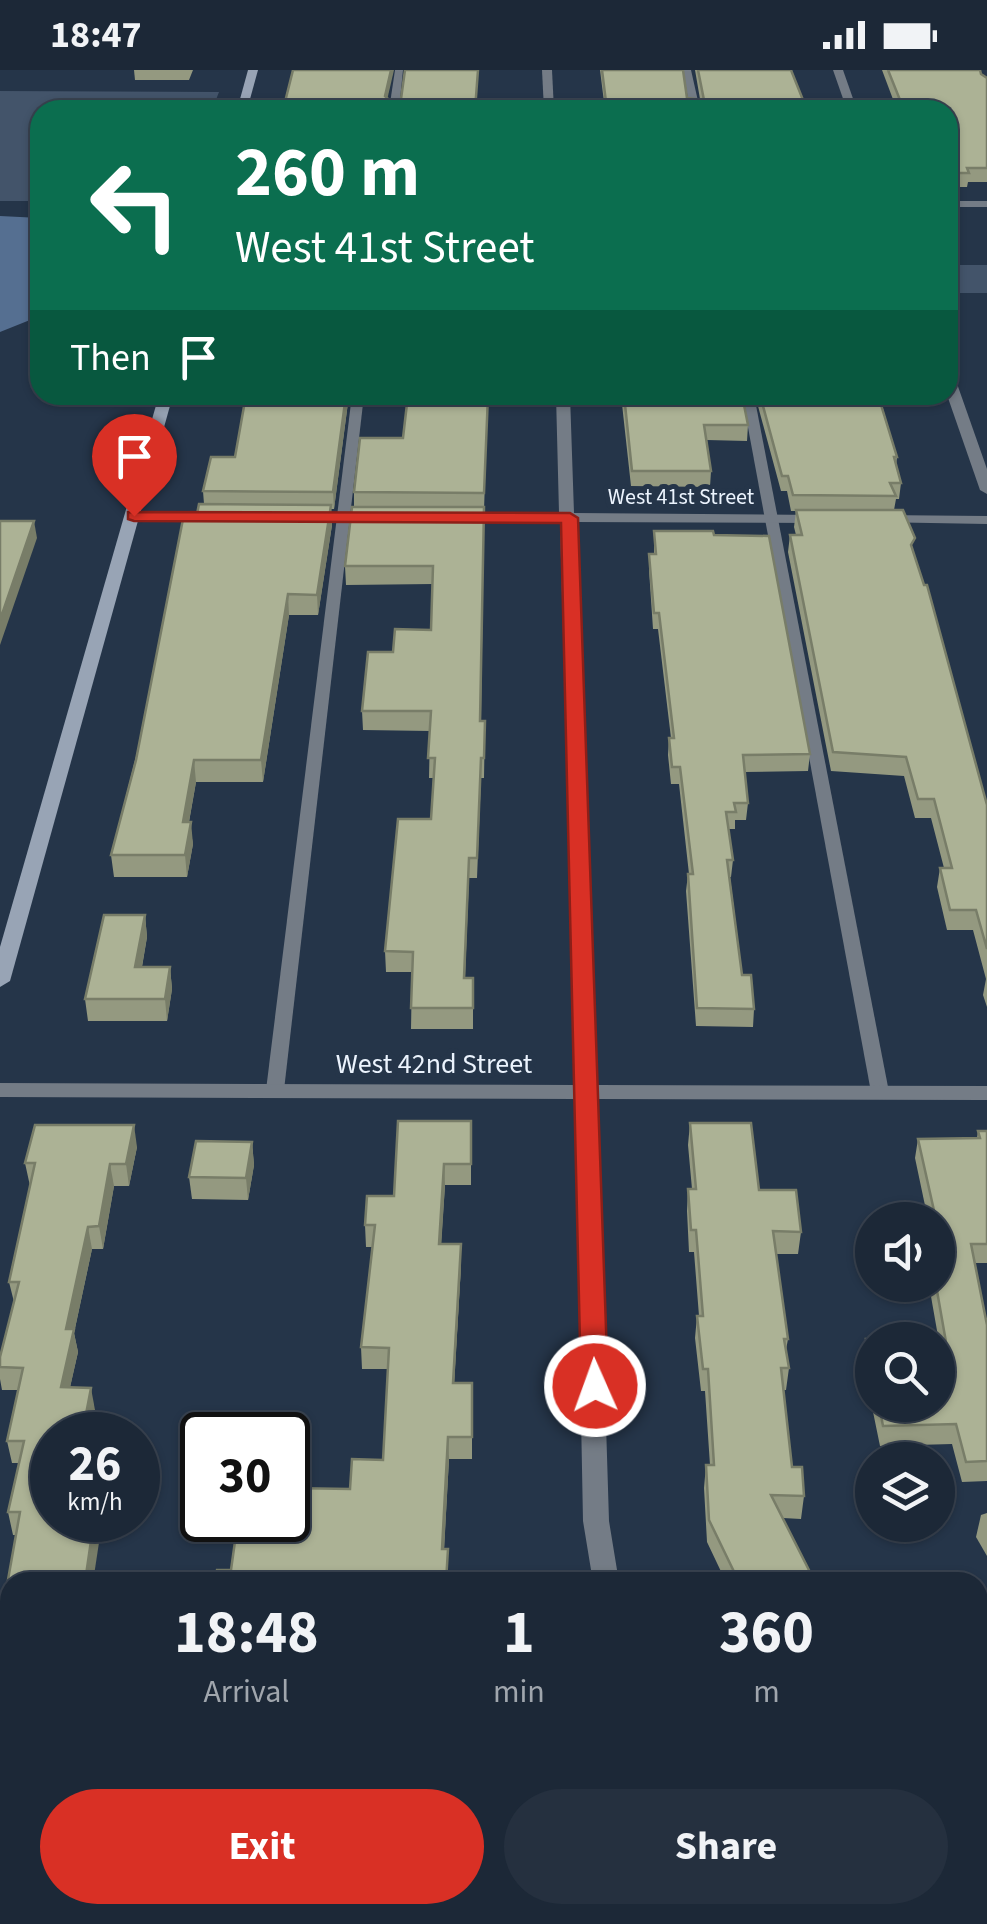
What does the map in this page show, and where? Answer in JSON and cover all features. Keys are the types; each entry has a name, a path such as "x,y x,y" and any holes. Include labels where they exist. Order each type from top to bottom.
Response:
{"main road":[{"path":"245,100 253,70"},
{"path":"0,982 163,405"}],"street":[{"path":"548,70 549,100"},
{"path":"838,70 848,100"},
{"path":"958,204 987,204"},
{"path":"564,405 570,518 596,1520 604,1572"},
{"path":"957,405 987,490"},
{"path":"134,516 244,516"},
{"path":"284,516 399,517"},
{"name":"West 41st Street","path":"436,517 847,519"},
{"path":"866,519 987,520"},
{"name":"West 42nd Street","path":"0,1090 987,1093"}],"lane":[{"path":"395,100 399,70"},
{"path":"687,70 692,100"},
{"path":"275,1090 357,405"},
{"path":"750,405 880,1092"}],"shaded area":[{"path":"0,91 219,92 216,100 30,100 30,201 0,201"},
{"path":"0,216 30,218 30,320 0,332"},
{"path":"958,265 987,265 987,293 958,293"}],"building":[{"path":"293,70 391,70 385,96 389,100 286,100"},
{"path":"405,70 478,70 476,100 389,100 401,99"},
{"path":"602,70 683,70 687,98 704,100 606,100"},
{"path":"698,70 791,70 803,100 704,100"},
{"path":"888,70 980,70 987,78 987,168 967,168 969,173 958,173 958,100 900,100"},
{"path":"244,405 345,405 333,492 203,491 211,457 235,457"},
{"path":"407,405 488,405 484,493 354,492 360,438 403,438"},
{"path":"625,405 744,405 748,425 704,425 711,471 632,471"},
{"path":"763,405 881,405 897,457 901,483 890,483 896,496 793,495 788,476 782,476"},
{"path":"199,504 331,505 317,595 288,594 261,760 194,760 183,822 191,822 185,855 111,855 136,760 183,519 196,519"},
{"path":"352,507 484,507 480,721 485,721 484,758 477,858 469,858 464,978 473,978 473,1008 411,1008 413,952 385,951 398,819 431,819 435,758 428,758 431,711 362,711 368,652 393,652 395,629 431,630 433,566 345,566"},
{"path":"796,510 903,510 915,538 911,545 927,585 987,805 987,949 976,910 950,910 940,868 952,868 934,799 918,799 906,757 833,752 790,535 802,535"},
{"path":"0,521 34,521 0,620"},
{"path":"654,531 769,536 810,754 743,755 748,803 734,803 736,812 726,812 733,860 727,860 742,975 751,975 754,1009 697,1008 688,874 693,874 680,767 672,767 669,738 674,738 659,613 654,613 649,554 656,554"},
{"path":"104,915 145,915 135,967 170,967 165,999 85,999"},
{"path":"398,1121 471,1121 471,1164 444,1164 439,1244 461,1244 453,1383 472,1383 472,1437 448,1437 442,1549 448,1549 447,1572 217,1572 231,1570 235,1542 310,1542 310,1488 350,1489 352,1459 383,1460 389,1348 361,1347 375,1225 365,1225 367,1196 394,1196"},
{"path":"690,1123 751,1123 759,1190 796,1190 801,1232 773,1231 788,1339 784,1339 789,1368 781,1368 792,1467 802,1467 804,1496 771,1495 810,1572 734,1572 709,1520 706,1465 714,1465 708,1369 703,1369 697,1316 703,1316 696,1230 691,1230 688,1189 696,1189"},
{"path":"35,1125 134,1125 126,1164 110,1164 99,1226 88,1227 66,1329 74,1329 61,1387 91,1388 86,1412 30,1412 30,1542 91,1542 86,1572 9,1572 20,1512 8,1512 24,1441 7,1441 23,1368 0,1367 0,1357 19,1282 9,1282 35,1163 25,1163"},
{"path":"978,1131 987,1131 987,1244 971,1244 987,1325 987,1461 966,1462 956,1424 883,1426 882,1422 955,1422 955,1322 942,1322 939,1302 955,1302 955,1202 932,1202 918,1139 980,1138"},
{"path":"196,1141 252,1142 246,1178 189,1177"}],"route":[{"path":"134,516 570,518 595,1386"}]}
